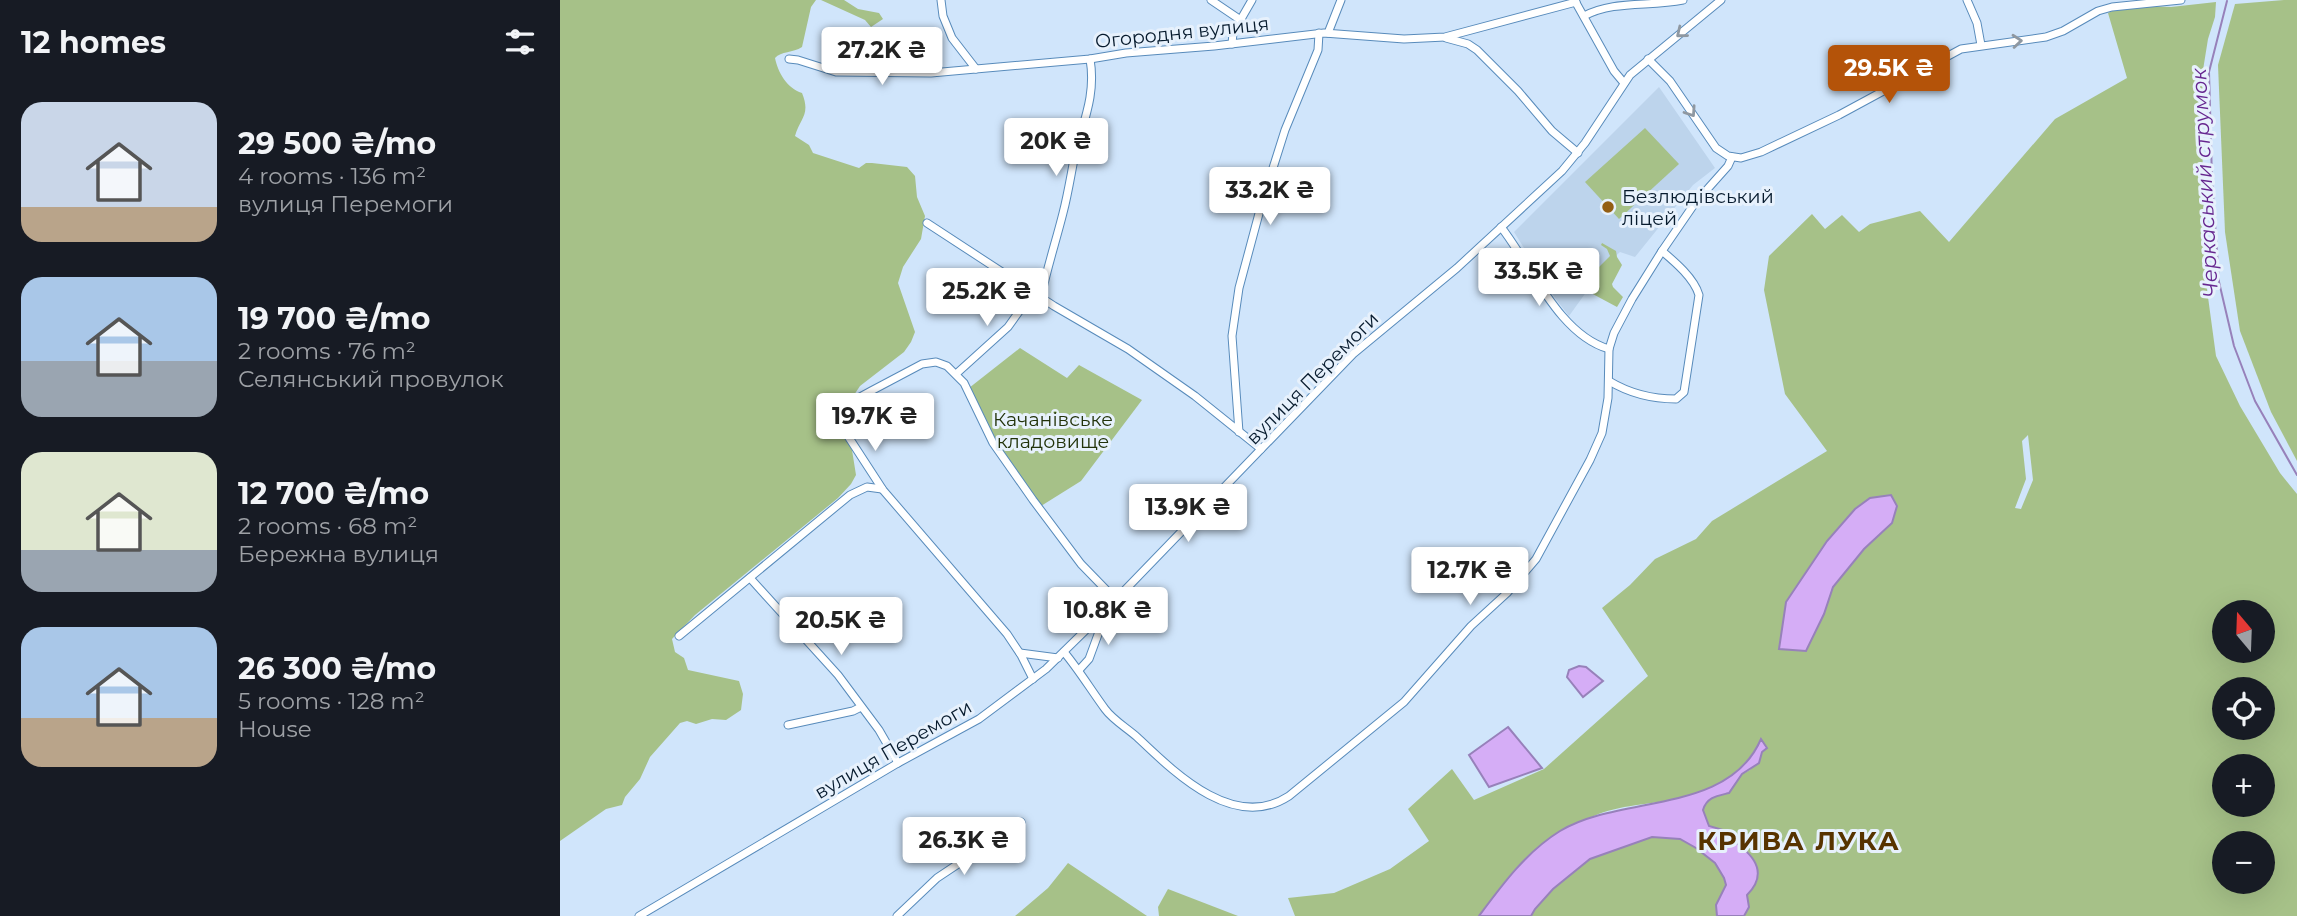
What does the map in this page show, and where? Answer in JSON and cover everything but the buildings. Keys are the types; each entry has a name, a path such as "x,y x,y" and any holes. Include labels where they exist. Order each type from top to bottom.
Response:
{"street":[{"path":"941,0 943,16 952,38 976,69"},
{"path":"1210,0 1242,21"},
{"path":"1232,44 1233,33 1252,0"},
{"path":"1239,432 1232,347 1239,288 1285,130 1324,33 1341,0"},
{"path":"1584,16 1609,5 1683,0"},
{"name":"вулиця Перемоги","path":"639,916 898,763 979,719 1033,680 1096,620 1362,346 1457,268 1555,177 1578,153 1624,83 1648,59 1721,0"},
{"path":"1967,0 1977,23 1982,45"},
{"path":"1648,59 1670,81 1714,145 1732,157 1744,158 1872,98 1954,52 1982,45 2046,37 2106,8 2181,0"},
{"path":"1575,1 1616,76 1624,83"},
{"name":"Огородня вулиця","path":"789,59 841,72 931,73 1090,59 1324,33 1404,39 1445,37 1575,1"},
{"path":"1445,37 1468,44 1477,50 1518,91 1552,131 1578,153"},
{"path":"1041,297 1093,90 1090,59"},
{"path":"1020,653 1061,655 1079,670 1106,712 1135,735 1164,765 1190,784 1219,799 1245,807 1259,808 1282,801 1402,704 1471,626 1507,593 1540,552 1597,446 1606,417 1609,349 1632,299 1695,203 1728,166 1732,157"},
{"path":"928,223 1033,292 1128,349 1184,388 1261,449"},
{"path":"1502,227 1541,288 1562,314 1591,342 1609,349"},
{"path":"1609,381 1627,390 1663,398 1676,399 1684,392 1699,295 1680,267 1662,251"},
{"path":"956,374 1008,327 1033,292"},
{"path":"1033,680 1020,653 973,593 883,489 844,430 850,412 860,397 905,372 934,362 947,366 964,383 999,453 1081,564 1115,599"},
{"path":"679,636 850,495 867,487 883,489"},
{"path":"750,578 836,672 879,730 898,763"},
{"path":"1079,670 1089,659 1100,629 1096,620"},
{"path":"788,725 861,707"},
{"path":"897,916 937,878 1021,821"}],"shaded area":[{"name":"Безлюдівський ліцей","path":"1659,87 1715,168 1693,185 1635,257 1620,252 1605,266 1569,316 1514,232"},
{"path":"1891,495 1897,506 1892,523 1864,549 1833,587 1824,614 1806,651 1779,649 1786,602 1827,541 1855,509 1870,498"},
{"path":"1579,666 1586,667 1603,681 1583,697 1567,677 1569,670"},
{"path":"1508,727 1542,768 1489,787 1469,755"},
{"path":"1761,739 1767,748 1762,752 1759,763 1742,774 1729,793 1710,800 1703,810 1709,826 1723,830 1724,835 1748,853 1757,868 1758,877 1747,895 1749,907 1744,916 1717,916 1716,905 1726,885 1715,863 1680,839 1652,837 1590,859 1553,889 1531,916 1479,916 1525,859 1560,831 1613,812 1699,792 1724,780 1745,763"}],"green space":[{"path":"560,0 816,0 811,7 802,47 775,58 784,79 792,88 802,93 804,100 805,112 795,136 809,145 813,153 859,168 866,163 907,167 915,176 917,197 925,216 921,239 903,267 898,283 915,332 911,342 904,352 860,386 842,413 839,424 852,450 856,475 851,484 838,498 695,615 672,639 675,652 684,658 688,670 739,681 743,694 741,710 726,720 680,723 650,757 640,779 622,805 606,809 560,841"},
{"path":"821,0 844,0 858,9 879,13 883,19 871,27 865,20"},
{"path":"2297,0 2297,461 2271,412 2240,331 2225,232 2218,65 2235,4"},
{"path":"2216,2 2203,70 2202,131 2205,275 2216,356 2240,406 2280,473 2297,494 2297,916 1744,916 1749,907 1747,895 1755,886 1758,868 1749,853 1724,835 1723,830 1709,826 1703,810 1710,800 1729,793 1742,774 1750,770 1762,751 1765,751 1761,739 1747,761 1715,786 1690,796 1603,812 1535,850 1503,884 1479,916 1295,916 1288,898 1334,893 1390,869 1429,841 1408,809 1452,769 1474,800 1544,769 1648,676 1602,608 1630,585 1655,559 1696,539 1712,521 1827,451 1785,394 1764,290 1769,256 1812,214 1825,229 1842,215 1859,232 1870,224 1920,211 1949,242 2055,119 2127,78 2108,13 2124,5 2171,7","holes":["2028,435 2033,480 2021,509 2015,508 2026,479 2022,441","1891,495 1892,523 1864,549 1833,587 1855,509 1870,498"]},
{"path":"1645,128 1679,164 1619,219 1585,182"},
{"path":"1602,243 1616,251 1622,265 1612,284 1623,297 1617,307 1582,291 1595,271 1610,256"},
{"name":"Качанівське кладовище","path":"1020,348 1067,378 1079,365 1142,400 1081,481 1041,506 998,447 969,388"},
{"path":"1652,837 1680,839 1715,863 1726,886 1716,905 1717,916 1531,916 1549,893 1583,863 1604,852"},
{"path":"1068,863 1147,916 1015,916 1048,888"},
{"path":"1168,889 1238,916 1159,916 1158,907"}],"waterway":[{"name":"Черкаський струмок","path":"2227,1 2209,72 2219,282 2234,346 2255,401 2297,475"}],"place":[{"name":"Безлюдівський ліцей","path":"1608,207"}],"district":[{"name":"КРИВА ЛУКА","path":"1799,841"}]}
